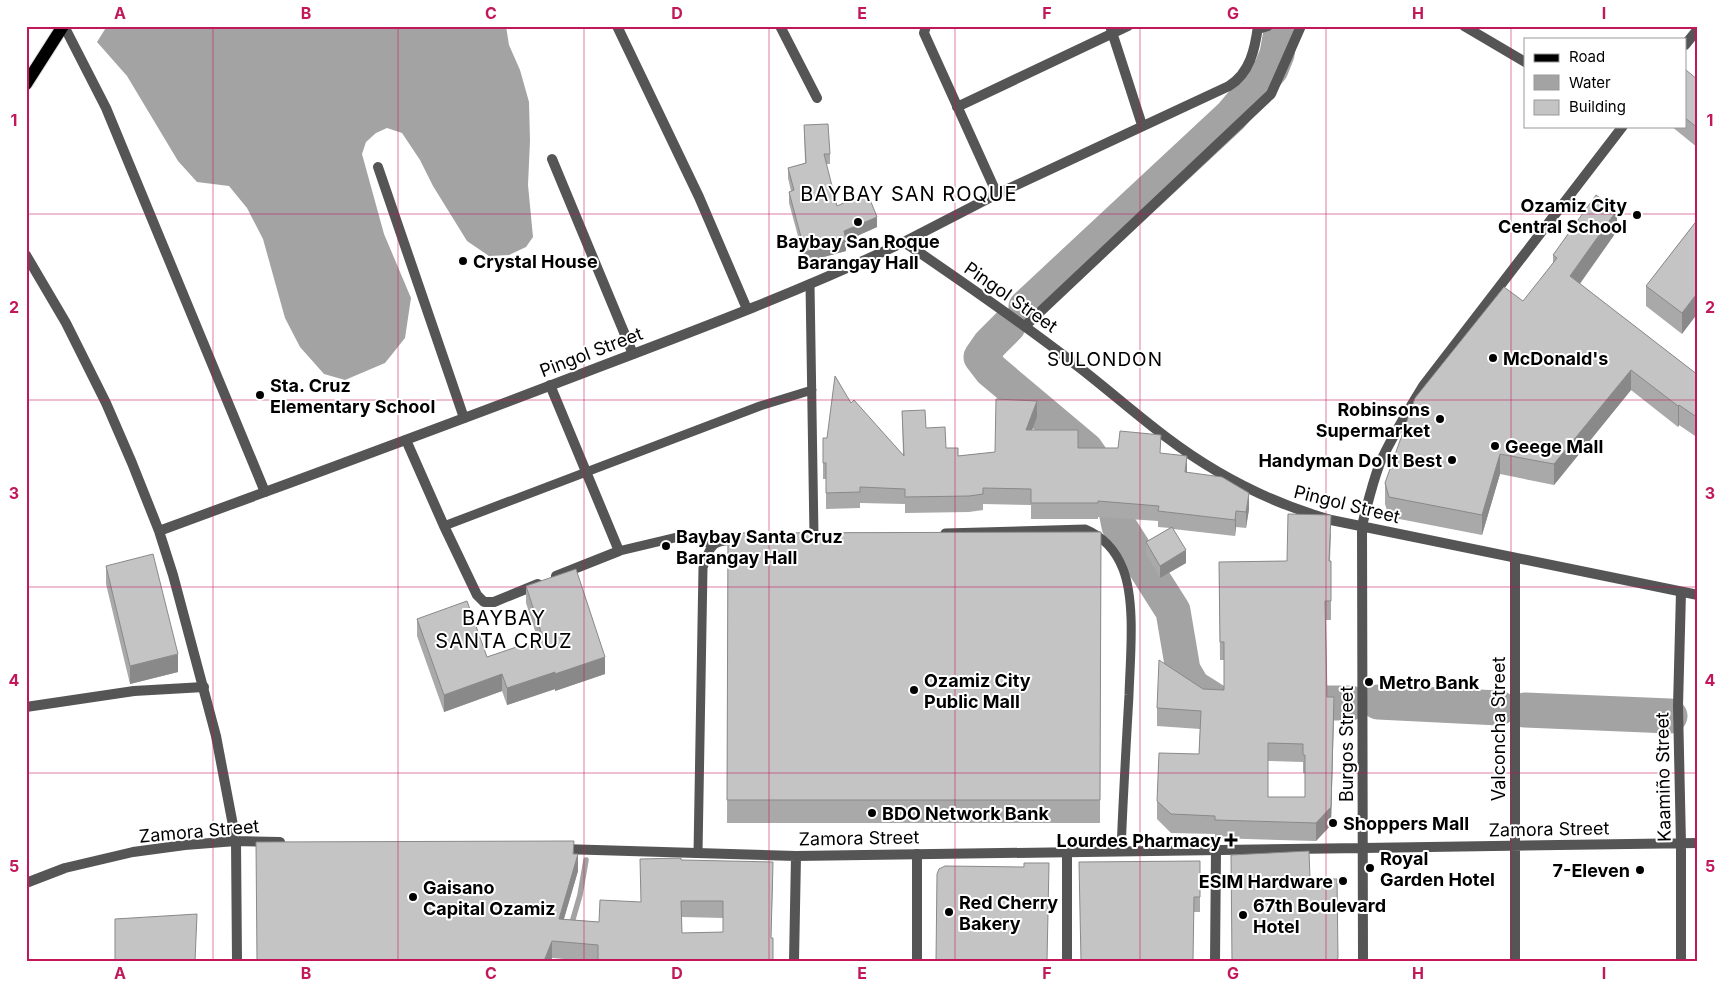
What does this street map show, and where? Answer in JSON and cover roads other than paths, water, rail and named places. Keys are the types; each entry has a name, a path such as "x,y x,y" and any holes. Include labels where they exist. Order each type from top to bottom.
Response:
{"main road":[{"path":"26,84 64,26"}],"street":[{"path":"64,26 106,108 265,492"},
{"path":"617,26 699,197 747,309"},
{"path":"780,26 817,98"},
{"path":"926,26 924,33 997,194"},
{"path":"957,107 1111,30 1128,26"},
{"path":"904,242 997,194 1142,125 1189,105 1238,80 1251,58 1258,27 1268,26"},
{"path":"1025,326 1271,94 1301,26"},
{"path":"1464,26 1524,61"},
{"path":"1686,45 1698,29"},
{"path":"1111,30 1142,125"},
{"name":"Burgos Street","path":"1363,961 1362,526 1370,494 1380,464 1396,430 1423,386 1621,128"},
{"path":"552,159 633,354"},
{"path":"378,167 464,418"},
{"name":"Pingol Street","path":"159,531 633,354 810,284 904,242 1025,326 1166,437 1205,464 1241,485 1302,512 1698,595"},
{"path":"26,255 66,323 106,403 159,531 176,584 216,736 236,841 237,961"},
{"path":"406,440 477,595 484,602 494,602 619,551 550,385"},
{"name":"Valconcha Street","path":"1515,558 1515,961"},
{"name":"Kaamiño Street","path":"1681,592 1678,706 1682,844 1681,961"},
{"path":"26,708 134,691 204,687"},
{"name":"Zamora Street","path":"26,883 66,868 133,852 236,841 293,842"},
{"name":"Zamora Street","path":"548,849 796,856 1698,843"},
{"path":"1215,961 1216,850"},
{"path":"1067,852 1067,961"},
{"path":"917,854 917,961"},
{"path":"794,961 796,856"}],"lane":[{"path":"810,284 812,390 809,537 824,536"},
{"path":"444,526 760,406 812,390"},
{"path":"940,533 1085,529 1095,533 1107,542 1114,551 1124,571 1130,604 1130,656 1121,851"},
{"path":"619,551 678,537 697,539 713,544"},
{"path":"698,853 703,568 706,556 713,544 720,541 747,540"}],"water":[{"path":"107,26 506,26 509,45 520,70 529,102 528,185 533,237 526,247 509,255 489,256 467,241 402,133 387,128 376,133 366,142 362,154 384,234 411,298 405,338 385,363 345,380 324,374 300,347 285,318 263,239 247,208 229,186 197,182 178,161 127,76 97,42"}],"waterway":[{"path":"1026,307 1231,116 1271,69 1277,54 1280,37"},
{"path":"1008,326 990,344 981,357 991,370 1086,450 1111,486 1119,526 1173,611 1183,670 1193,687 1220,704 1227,704"},
{"path":"1378,702 1499,708"},
{"path":"1286,703 1350,703"},
{"path":"1525,710 1670,716"},
{"path":"571,926 580,895 586,860"}],"place":[{"name":"Ozamiz City Central School","path":"1637,215"},
{"name":"Baybay San Roque Barangay Hall","path":"858,222"},
{"name":"Crystal House","path":"463,261"},
{"name":"McDonald's","path":"1493,358"},
{"name":"Sta. Cruz Elementary School","path":"260,395"},
{"name":"Robinsons Supermarket","path":"1440,419"},
{"name":"Geege Mall","path":"1495,446"},
{"name":"Handyman Do It Best","path":"1452,460"},
{"name":"Baybay Santa Cruz Barangay Hall","path":"666,546"},
{"name":"Metro Bank","path":"1369,682"},
{"name":"Ozamiz City Public Mall","path":"914,690"},
{"name":"BDO Network Bank","path":"872,813"},
{"name":"Shoppers Mall","path":"1333,823"},
{"name":"Lourdes Pharmacy","path":"1231,840"},
{"name":"Royal Garden Hotel","path":"1370,868"},
{"name":"7-Eleven","path":"1640,870"},
{"name":"ESIM Hardware","path":"1343,881"},
{"name":"Gaisano Capital Ozamiz","path":"413,897"},
{"name":"Red Cherry Bakery","path":"949,912"},
{"name":"67th Boulevard Hotel","path":"1243,915"}],"district":[{"name":"BAYBAY SAN ROQUE","path":"909,194"},
{"name":"SULONDON","path":"1105,359"},
{"name":"BAYBAY SANTA CRUZ","path":"504,630"}]}
